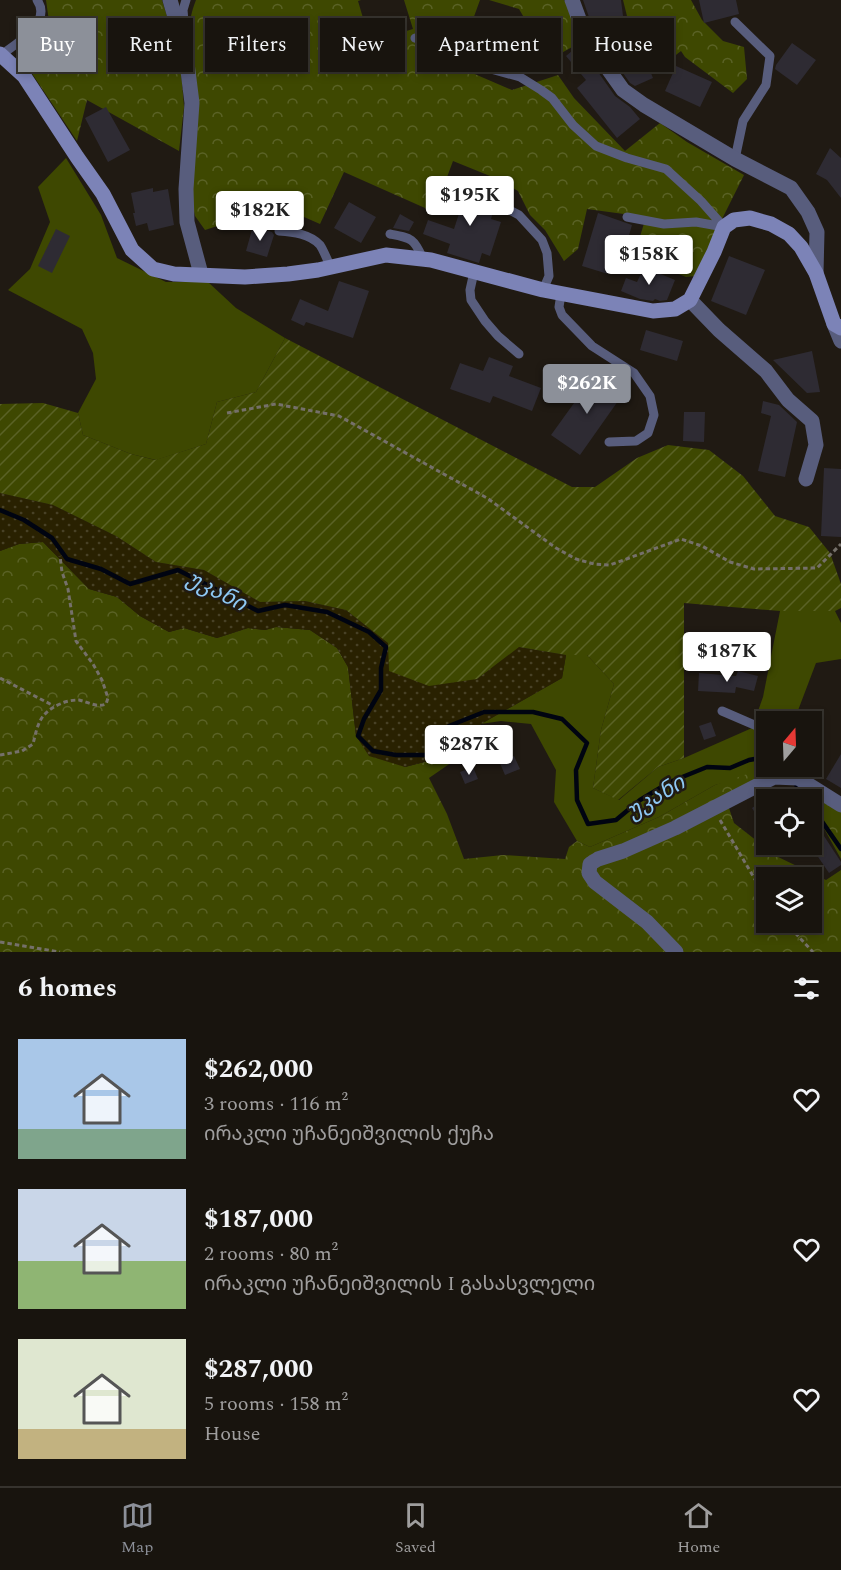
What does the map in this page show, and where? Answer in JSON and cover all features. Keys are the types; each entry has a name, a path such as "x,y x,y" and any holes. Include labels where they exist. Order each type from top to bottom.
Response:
{"street":[{"path":"171,0 176,18"},
{"path":"572,0 586,38 623,90 735,159 791,188 808,212 817,232 816,273"},
{"path":"1,54 24,76 104,194 132,250 153,269 174,274 245,277 288,274 386,255 423,259 543,290 653,311 675,309 690,300 724,227 734,220 750,218 771,224 789,234 801,247 816,273 838,326 841,341"},
{"path":"188,72 192,103 186,189 187,222 201,274"},
{"path":"690,300 719,330 766,371 788,400 812,421 816,445 806,479"},
{"path":"676,952 647,922 595,882 589,873 590,864 665,832 774,777"},
{"path":"799,777 841,805"}],"lane":[{"path":"1,54 31,32 40,20 40,4 37,0"},
{"path":"184,18 186,0"},
{"path":"735,22 770,56 766,85 743,121 735,159"},
{"path":"415,38 434,45 452,48 473,64 520,77 552,98 573,125 596,146 627,159 666,169 701,201 724,227"},
{"path":"498,204 519,215 542,240 547,253 549,276 543,290"},
{"path":"627,217 664,224 696,222 724,227"},
{"path":"279,231 294,232 309,237 319,245 330,267"},
{"path":"390,234 406,237 416,243 423,259"},
{"path":"474,272 470,290 471,300 498,336 519,354"},
{"path":"561,294 559,307 562,315 592,346 634,373 650,396 654,415 648,433 636,441 609,442"},
{"path":"722,711 756,726"}],"path":[{"path":"227,413 276,404 339,416 487,498 556,548 576,559 594,564 610,566 681,539 702,546 730,562 753,569 817,568 841,544"},
{"path":"0,755 22,751 33,744 39,721 45,712 54,706 77,700 100,706 106,704 108,698 102,680 76,641 60,556"},
{"path":"0,678 54,706"},
{"path":"713,808 756,881"},
{"path":"795,933 813,952"},
{"path":"0,942 60,952"}],"green space":[{"path":"46,0 162,0 167,18 108,18 108,72 181,72 184,107 179,151 87,100 77,141 31,72 96,72 96,18 49,18"},
{"path":"196,0 361,0 358,1 363,18 320,18 320,72 405,72 405,31 413,29 404,0 480,0 473,18 417,18 417,72 470,72 512,90 558,75 574,98 625,151 660,123 687,142 744,175 695,276 686,277 634,256 646,217 587,209 578,249 564,261 545,230 530,215 518,191 495,178 453,161 434,212 344,172 320,224 279,206 205,230 195,216 190,192 192,14"},
{"path":"489,0 564,0 575,18 573,18 573,46 561,53 561,18 524,18 519,9"},
{"path":"623,0 691,0 702,20 723,41 744,47 747,79 733,93 685,57 681,51 674,56 674,18 628,18"},
{"path":"66,158 101,215 117,258 166,282 208,282 236,308 285,338 256,392 217,402 206,444 156,460 131,454 83,435 78,413 96,379 93,353 82,329 8,290 30,269 50,222 38,187"},
{"path":"285,338 572,487 595,487 637,458 668,445 709,450 743,476 775,516 809,527 830,553 841,584 841,608 835,611 780,611 684,603 684,758 658,767 618,800 593,788 601,730 614,684 587,655 566,655 519,647 477,679 429,686 389,671 388,643 346,610 305,601 260,602 204,570 156,562 116,536 53,505 0,493 0,404 43,403 78,413 83,435 131,454 155,460 206,444 217,402 256,392"},
{"path":"43,542 89,589 117,597 140,616 169,632 184,628 217,638 248,628 265,630 276,627 310,630 337,648 348,667 356,736 405,767 440,758 481,724 471,749 429,778 447,814 464,859 503,855 565,859 569,847 577,841 590,847 659,817 715,785 756,771 756,777 766,777 728,805 734,823 756,840 756,855 775,855 799,867 756,867 756,933 822,933 822,878 826,880 841,870 841,952 0,952 0,551 19,544"},
{"path":"780,611 835,611 841,623 841,659 816,663 798,711 758,711 763,697"},
{"path":"566,655 587,655 614,684 601,730 593,788 619,800 658,767 752,728 756,717 756,775 715,785 659,817 590,847 577,841 554,802 556,770 531,724 501,721 481,724 562,678"},
{"path":"822,797 841,800 841,859 822,825"}],"sand":[{"path":"0,493 53,505 116,536 156,562 204,570 260,602 305,601 346,610 388,643 477,679 518,647 566,655 562,678 481,724 440,758 405,767 369,756 356,736 348,667 337,648 310,630 276,627 265,630 248,628 217,638 184,628 169,632 140,616 117,597 89,589 43,542 19,544 0,551"}],"building":[{"path":"583,0 621,0 624,18 589,18"},
{"path":"699,0 736,0 739,14 704,23"},
{"path":"792,43 816,60 797,85 775,69"},
{"path":"573,50 573,64 566,56"},
{"path":"676,66 712,82 700,107 665,91"},
{"path":"579,72 598,72 615,96 630,107 640,119 617,138 577,88 586,80"},
{"path":"622,72 651,72 653,78 635,86"},
{"path":"106,107 130,150 108,162 85,118"},
{"path":"830,148 841,158 841,198 827,180 816,174"},
{"path":"475,186 499,194 492,201 491,205 494,209 491,219 501,222 490,256 482,253 479,263 447,253 450,244 423,234 428,220 454,229 466,192 473,194"},
{"path":"153,188 153,192 168,189 174,225 149,231 147,223 136,226 131,193"},
{"path":"349,202 376,217 361,243 334,228"},
{"path":"598,213 632,225 625,249 616,247 608,274 582,266"},
{"path":"400,214 414,222 409,231 393,228"},
{"path":"253,226 272,232 274,235 267,257 246,251"},
{"path":"56,229 70,236 52,273 38,266"},
{"path":"729,256 765,270 746,315 711,301"},
{"path":"644,267 675,280 667,300 640,299 621,291 626,278 637,282"},
{"path":"339,281 369,291 353,338 306,322 304,326 291,320 300,299 328,311"},
{"path":"646,330 683,341 677,361 640,350"},
{"path":"812,351 820,392 807,393 773,360"},
{"path":"489,357 513,366 509,376 541,388 532,411 493,396 490,403 450,389 460,363 483,371"},
{"path":"595,374 623,394 580,455 551,435"},
{"path":"763,401 779,405 797,422 785,477 758,471 771,416 761,413"},
{"path":"684,412 705,412 704,442 683,441"},
{"path":"824,468 841,469 841,537 821,536"},
{"path":"738,671 758,676 754,691 736,687 735,693 698,691 699,673 736,676"},
{"path":"711,722 716,736 704,740 699,726"},
{"path":"841,754 841,788 826,779"},
{"path":"514,756 520,769 505,775 499,761"},
{"path":"473,767 478,779 465,784 460,772"},
{"path":"824,836 841,862 841,865 829,873 817,855 822,855 822,837"}],"waterway":[{"name":"უკანი","path":"0,510 24,520 52,538 67,559 101,569 130,584 178,570 258,611 285,605 327,612 369,632 386,647 381,668 381,690 364,719 358,736 373,751 396,755 429,755 449,726 484,712 533,712 562,719 587,743 576,770 577,800 588,824 616,820 640,800 670,782 707,767 730,768 756,759"},
{"name":"უკანი","path":"795,783 799,789"},
{"name":"უკანი","path":"822,821 841,849"}]}
